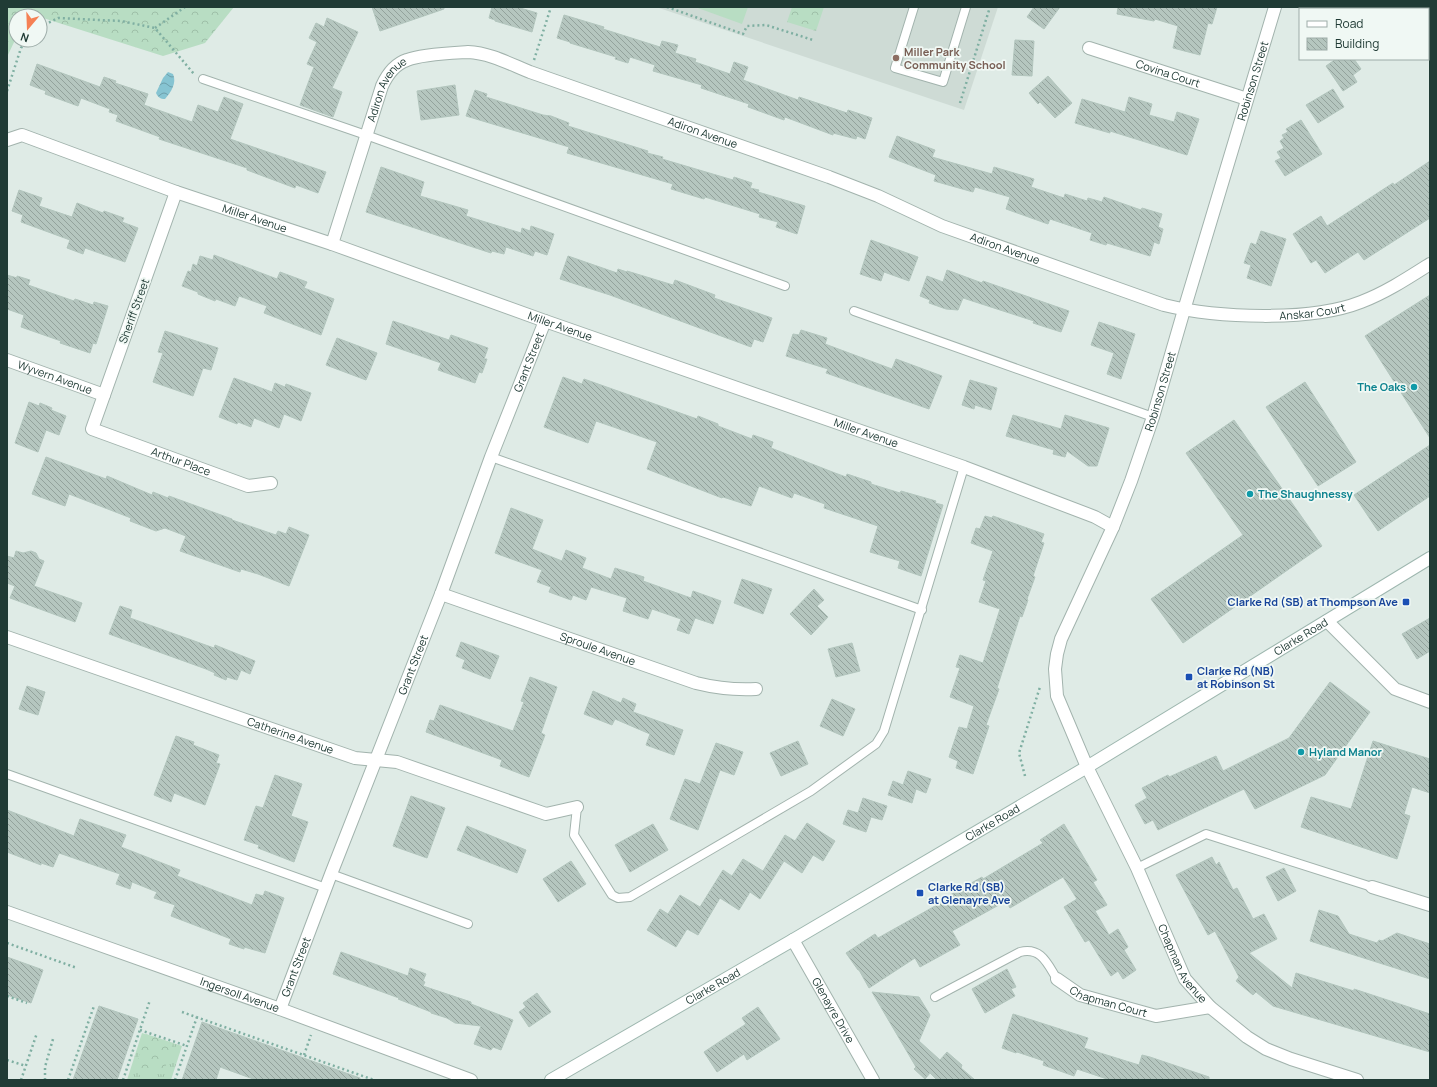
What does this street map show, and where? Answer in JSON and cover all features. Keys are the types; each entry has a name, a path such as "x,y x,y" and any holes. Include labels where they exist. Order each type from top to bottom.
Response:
{"street":[{"name":"Robinson Street","path":"1087,767 1057,696 1055,669 1057,654 1061,639 1113,526 1131,481 1153,417 1275,7"},
{"name":"Covina Court","path":"1089,48 1247,99"},
{"name":"Adiron Avenue","path":"332,244 386,77 397,66 406,60 458,53 478,52 530,72 829,177 878,196 942,226 1164,305 1184,310"},
{"name":"Miller Avenue","path":"7,140 22,134 176,192 332,244 544,321 964,467 1090,515 1113,526"},
{"name":"Sheriff Street","path":"92,429 176,192"},
{"name":"Anskar Court","path":"1184,310 1215,314 1259,315 1320,312 1359,303 1378,295 1430,264"},
{"name":"Grant Street","path":"280,1009 375,760 441,594 491,457 544,321"},
{"name":"Wyvern Avenue","path":"7,360 104,395"},
{"name":"Arthur Place","path":"92,429 248,486 272,483"},
{"name":"Clarke Road","path":"551,1080 1087,767 1430,558"},
{"name":"Sproule Avenue","path":"441,594 696,683 723,689 756,689"},
{"path":"1327,621 1396,689 1430,702"},
{"name":"Catherine Avenue","path":"7,636 355,758 397,762 546,814 577,807"},
{"name":"Chapman Avenue","path":"1087,767 1137,868 1185,979 1210,1007 1247,1037 1266,1049 1357,1080"},
{"path":"1372,887 1430,905"},
{"name":"Ingersoll Avenue","path":"7,912 280,1009 471,1080"},
{"name":"Glenayre Drive","path":"793,940 873,1080"},
{"name":"Chapman Court","path":"1057,979 1080,995 1156,1016 1210,1007"}],"lane":[{"path":"914,7 895,68 943,82 966,7"},
{"path":"203,79 366,135 785,286"},
{"path":"854,311 1153,417"},
{"path":"491,457 922,610"},
{"path":"577,807 574,835 612,895 618,898 630,897 811,791 876,744 884,731 922,610 964,467"},
{"path":"7,774 326,888"},
{"path":"1137,868 1206,834 1372,887"},
{"path":"331,874 468,924"},
{"path":"935,997 1026,950 1036,951 1057,979"}],"path":[{"path":"155,28 184,7"},
{"path":"530,72 551,7"},
{"path":"667,7 743,34 747,26 766,25 813,40"},
{"path":"960,103 990,7"},
{"path":"48,23 58,18 121,20 155,28 194,74 203,79"},
{"path":"7,91 21,48"},
{"path":"1025,776 1019,753 1040,687"},
{"path":"7,943 77,968"},
{"path":"7,996 27,1003"},
{"path":"123,1080 150,1000"},
{"path":"68,1080 94,1006"},
{"path":"182,1012 374,1080"},
{"path":"175,1080 197,1017"},
{"path":"140,1030 187,1046"},
{"path":"21,1080 37,1033"},
{"path":"304,1055 311,1034"},
{"path":"45,1080 45,1067 53,1039"},
{"path":"7,1060 26,1066"}],"shaded area":[{"name":"Miller Park Community School","path":"656,7 998,7 964,110"}],"green space":[{"path":"7,7 234,7 205,43 163,56 48,20 48,8 8,8 8,48 11,48 7,57"},
{"path":"695,7 748,7 742,24"},
{"path":"792,7 824,7 816,31 787,22"},
{"path":"142,1033 182,1046 171,1080 127,1080"},
{"path":"146,1034 173,1043 163,1075 152,1071 150,1078 139,1075 141,1069 137,1062"}],"water":[{"path":"168,72 173,74 174,84 165,99 162,99 158,97 156,93 163,78"}],"building":[{"path":"372,7 444,7 444,9 380,31"},
{"path":"492,7 517,7 537,13 532,32 489,18"},
{"path":"1034,7 1060,7 1044,29 1027,17"},
{"path":"1118,7 1217,7 1212,24 1208,23 1200,55 1173,48 1178,26 1155,19 1154,21 1117,14"},
{"path":"564,15 604,27 603,29 660,47 662,41 678,45 675,53 696,59 695,62 730,74 734,62 748,67 743,80 798,100 799,97 847,113 848,110 872,118 865,139 857,136 856,139 833,133 833,135 785,117 784,120 748,107 749,104 701,88 702,85 653,71 655,65 630,57 628,63 615,59 616,57 557,38"},
{"path":"327,18 358,32 332,88 342,92 333,117 300,105 314,67 307,64 317,42 309,38 316,23 324,27"},
{"path":"1015,40 1034,41 1032,76 1012,75"},
{"path":"1335,60 1355,60 1361,69 1353,75 1357,82 1343,91 1326,66"},
{"path":"37,64 100,87 104,77 116,81 115,83 148,94 144,105 192,122 198,105 218,112 224,97 243,104 230,139 326,172 318,193 296,185 295,188 247,170 247,168 159,139 160,137 116,121 118,115 109,112 110,109 81,98 78,106 45,94 46,91 30,85"},
{"path":"1048,76 1072,103 1055,118 1040,102 1038,104 1029,93"},
{"path":"455,85 459,115 421,120 417,91"},
{"path":"1333,89 1344,107 1318,123 1306,105"},
{"path":"475,90 487,94 486,97 543,115 551,116 569,123 568,126 648,151 647,153 663,157 662,159 733,180 734,177 752,183 750,188 759,190 758,192 805,206 797,234 776,227 778,222 759,217 760,214 705,197 704,199 671,189 673,184 567,153 569,147 466,116"},
{"path":"1129,97 1152,104 1149,115 1174,122 1177,112 1199,119 1187,155 1110,131 1110,133 1075,123 1082,99 1125,112"},
{"path":"1301,120 1322,154 1285,176 1275,161 1281,158 1277,152 1284,148 1280,141 1284,138 1282,135 1288,132 1286,129"},
{"path":"897,136 935,150 932,157 992,174 994,167 1034,179 1031,187 1064,198 1065,194 1087,201 1088,198 1102,202 1104,197 1141,210 1142,208 1162,214 1158,227 1163,229 1159,244 1154,242 1150,256 1107,243 1106,245 1090,240 1092,233 1050,219 1048,224 1006,209 1010,197 975,187 973,192 934,181 936,175 889,157"},
{"path":"1430,161 1430,218 1364,260 1358,252 1325,273 1316,260 1311,263 1293,234 1321,216 1327,226"},
{"path":"381,167 424,182 420,196 468,210 466,216 521,233 522,228 530,231 531,226 554,234 547,255 535,251 533,256 506,247 504,254 492,251 491,253 366,212"},
{"path":"19,190 42,198 39,206 72,217 77,203 103,213 104,211 124,218 122,222 138,228 125,262 85,248 83,254 67,248 70,240 21,222 23,215 12,211"},
{"path":"1261,231 1286,239 1271,286 1247,278 1251,265 1244,263 1251,243 1256,245"},
{"path":"871,240 918,257 909,281 884,272 881,281 860,274"},
{"path":"214,255 277,279 280,272 307,282 304,288 334,299 321,335 264,313 267,306 239,296 235,306 216,299 215,301 182,286 188,271 191,272 193,264 197,266 200,256 213,260"},
{"path":"568,256 617,273 618,269 673,285 675,280 715,295 714,298 772,318 763,342 754,339 751,347 610,295 560,279"},
{"path":"947,270 1069,311 1061,332 1033,323 1034,321 963,298 958,310 946,309 929,303 930,300 920,296 927,276 943,282"},
{"path":"7,275 30,280 28,285 74,301 75,299 93,305 94,302 108,306 96,344 93,343 90,353 60,343 61,341 21,327 24,315 7,309"},
{"name":"The Oaks","path":"1430,295 1430,438 1365,336"},
{"path":"393,321 449,340 451,335 488,348 484,359 487,359 482,373 479,372 475,383 438,370 441,363 386,344"},
{"path":"1099,322 1135,334 1121,379 1107,374 1114,353 1091,345"},
{"path":"801,330 827,338 825,344 892,369 896,359 942,376 929,409 826,373 828,369 786,356 793,334 799,335"},
{"path":"165,331 218,348 211,370 203,368 193,396 153,382 163,353 158,352"},
{"path":"337,338 377,353 366,380 326,365"},
{"path":"563,377 582,384 584,379 697,419 698,416 718,424 718,426 752,439 753,435 773,442 771,448 846,477 847,474 871,482 871,484 900,493 901,491 936,501 935,503 943,505 921,576 898,568 900,561 870,552 878,526 824,508 825,504 794,493 792,498 759,486 751,506 723,497 722,498 647,469 657,442 596,421 588,443 544,427"},
{"path":"234,378 272,392 275,383 285,387 286,384 311,393 301,421 284,414 279,428 254,418 251,427 238,422 237,424 219,417"},
{"path":"970,380 997,388 991,410 975,405 974,409 962,405"},
{"path":"1305,382 1356,462 1318,486 1266,407"},
{"path":"29,402 39,406 40,403 52,408 51,410 66,416 59,435 46,430 38,452 15,443"},
{"path":"1013,415 1061,429 1065,415 1109,428 1097,466 1088,466 1067,451 1065,457 1053,454 1054,450 1006,436"},
{"name":"The Shaughnessy","path":"1234,420 1322,546 1183,643 1151,599 1243,535 1186,453"},
{"path":"1430,445 1430,496 1378,531 1354,495"},
{"path":"46,457 106,479 107,476 152,495 153,492 168,498 169,496 276,535 278,531 286,534 289,527 309,535 289,586 258,574 241,569 240,572 180,551 186,536 165,528 156,531 130,521 131,518 69,494 65,506 32,494"},
{"path":"511,508 543,520 532,549 562,561 566,550 586,558 582,568 611,579 615,568 644,577 643,581 691,598 693,591 721,601 713,624 695,618 689,634 677,630 681,619 652,609 648,619 623,611 627,598 591,587 586,600 573,595 571,600 549,592 551,587 537,582 542,570 495,553"},
{"path":"985,516 992,518 993,516 1044,534 1041,542 1044,543 1033,576 1035,577 1027,599 1028,600 1022,617 1020,616 997,688 999,689 986,725 989,726 973,774 956,768 958,761 949,757 959,727 967,729 974,706 950,697 960,668 956,667 960,655 983,663 1000,609 979,602 986,581 983,580 993,551 971,543 976,528 980,529"},
{"path":"16,551 23,553 31,551 36,553 39,559 44,561 34,586 82,603 75,622 10,598 15,586 7,583 7,556 14,558"},
{"path":"742,579 772,589 763,614 734,603"},
{"path":"814,589 824,600 817,606 828,617 811,635 790,614"},
{"path":"120,606 132,610 130,618 214,648 215,645 255,661 250,674 241,670 237,680 227,677 226,680 214,675 215,673 206,669 109,634"},
{"path":"1430,618 1430,651 1417,659 1402,634"},
{"path":"461,642 499,656 490,679 462,668 465,660 456,656"},
{"path":"852,643 860,671 836,677 828,649"},
{"path":"530,677 557,687 541,733 545,735 529,777 500,766 502,760 426,732 430,720 434,721 440,705 513,731 524,702 521,701"},
{"name":"Hyland Manor","path":"1330,682 1370,712 1325,775 1255,809 1244,789 1158,830 1153,820 1145,824 1135,805 1147,798 1142,788 1168,775 1169,777 1216,756 1223,771 1289,738"},
{"path":"27,686 45,692 38,715 19,709"},
{"path":"593,691 621,703 623,698 636,704 633,712 683,730 674,755 646,745 650,734 615,719 612,725 584,714"},
{"path":"832,699 855,709 843,736 820,726"},
{"path":"176,736 194,742 193,745 219,755 216,763 220,764 205,805 174,793 171,802 154,795"},
{"path":"798,741 808,764 781,776 770,753"},
{"path":"1373,741 1430,759 1430,793 1412,787 1404,814 1410,816 1397,859 1301,827 1311,797 1351,809"},
{"path":"716,743 743,752 734,775 720,770 698,830 670,819 685,779 700,784"},
{"path":"908,771 931,779 926,793 916,789 912,803 888,795 893,781 903,785"},
{"path":"275,775 302,784 291,816 308,822 294,862 258,848 259,845 244,840 256,806 263,808"},
{"path":"411,796 445,808 427,858 393,846"},
{"path":"863,798 887,806 882,820 871,817 866,832 843,824 848,810 858,813"},
{"path":"7,810 74,836 80,819 126,835 121,847 180,870 177,876 252,905 256,894 263,896 265,891 284,898 265,953 244,947 244,949 229,944 231,939 171,916 175,905 154,898 157,892 132,882 130,889 116,884 120,874 59,853 53,867 41,863 41,865 7,852"},
{"path":"807,823 835,841 823,861 813,855 802,873 784,861 760,899 750,892 739,910 720,898 698,935 687,929 676,947 647,930 660,909 668,914 680,895 700,907 723,870 732,876 743,859 763,871 785,835 795,841"},
{"path":"653,824 668,850 630,872 615,845"},
{"path":"1064,824 1097,880 1093,882 1107,905 1095,911 1109,935 1118,929 1128,947 1124,950 1136,970 1123,979 1118,971 1111,976 1089,940 1085,942 1064,907 1077,899 1063,877 1010,908 1006,901 952,931 960,945 920,967 915,958 869,988 859,970 846,953 875,934 878,938 944,901 943,899 982,877 983,879 1043,843 1040,840"},
{"path":"467,826 526,850 517,873 457,850"},
{"path":"1212,857 1216,865 1219,862 1233,890 1237,888 1253,919 1264,914 1277,939 1249,953 1292,988 1296,973 1354,991 1354,989 1430,1014 1430,1052 1273,1006 1256,992 1253,995 1236,981 1239,977 1215,931 1208,935 1176,875"},
{"path":"571,861 586,884 558,902 543,879"},
{"path":"1284,868 1296,891 1278,901 1266,877"},
{"path":"1319,910 1338,916 1349,934 1377,943 1379,940 1382,941 1397,933 1430,944 1430,979 1310,941"},
{"path":"341,952 408,976 410,968 426,974 423,981 425,982 423,986 471,1002 471,1004 513,1020 501,1050 493,1047 491,1050 474,1044 481,1026 455,1023 447,1018 398,999 399,998 333,974"},
{"path":"7,957 43,970 31,1003 7,995"},
{"path":"1007,969 1016,987 1011,989 1015,996 985,1013 972,989"},
{"path":"872,992 919,997 930,1015 919,1041 940,1060 947,1052 962,1065 961,1068 975,1080 937,1080 930,1073 925,1079 914,1069 916,1067"},
{"path":"537,993 551,1012 529,1027 519,1012 526,1007 523,1003"},
{"path":"99,1006 138,1019 117,1080 73,1080"},
{"path":"758,1007 780,1039 747,1060 744,1054 717,1072 704,1052 746,1024 742,1018"},
{"path":"1013,1014 1088,1038 1084,1048 1139,1065 1142,1055 1150,1057 1209,1077 1209,1080 1110,1080 1077,1069 1074,1076 1043,1065 1044,1061 1002,1048"},
{"path":"202,1022 360,1078 360,1080 256,1080 220,1067 216,1080 182,1080"}],"place":[{"name":"Miller Park Community School","path":"896,58"},
{"name":"The Oaks","path":"1414,387"},
{"name":"The Shaughnessy","path":"1250,494"},
{"name":"Clarke Rd (SB) at Thompson Ave","path":"1406,602"},
{"name":"Clarke Rd (NB) at Robinson St","path":"1189,677"},
{"name":"Hyland Manor","path":"1301,752"},
{"name":"Clarke Rd (SB) at Glenayre Ave","path":"920,893"}]}
